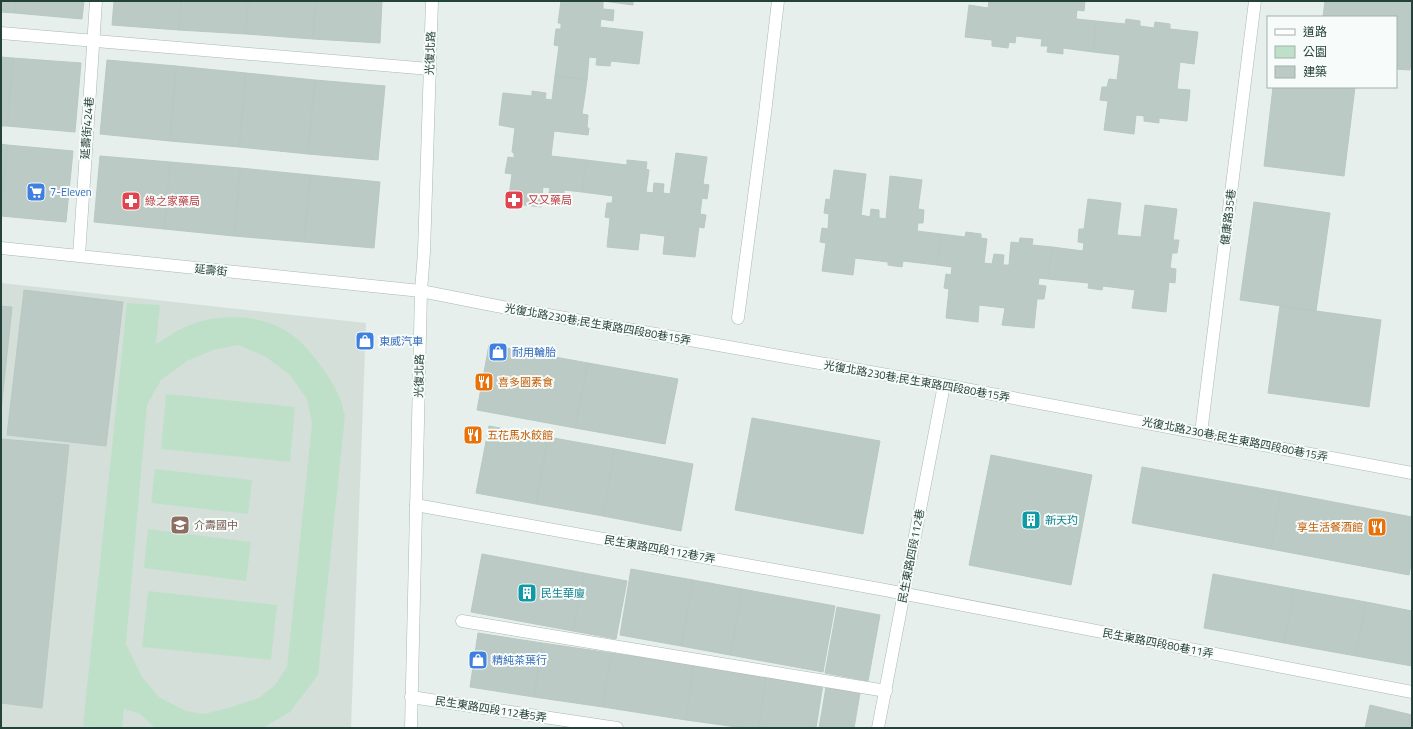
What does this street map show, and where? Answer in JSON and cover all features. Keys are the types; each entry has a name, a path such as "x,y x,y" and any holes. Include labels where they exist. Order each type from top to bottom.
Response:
{"street":[{"name":"延壽街424巷","path":"79,256 96,1"},
{"name":"光復北路","path":"411,728 421,291 424,252 432,1"},
{"path":"738,318 765,114 778,1"},
{"name":"健康路35巷","path":"1201,433 1255,1"},
{"path":"1,33 430,69"},
{"name":"延壽街","path":"1,248 421,291"},
{"name":"光復北路230巷;民生東路四段80巷15弄","path":"421,291 497,306 944,385 1412,473"},
{"name":"民生東路四段112巷","path":"878,728 944,385"},
{"name":"民生東路四段112巷7弄","path":"416,505 903,593"},
{"name":"民生東路四段80巷11弄","path":"903,593 1412,692"},
{"path":"462,621 886,691"},
{"name":"民生東路四段112巷5弄","path":"411,697 617,728"}],"shaded area":[{"name":"介壽國中","path":"1,283 366,323 351,728 1,728"}],"green space":[{"path":"127,303 160,305 156,344 181,329 198,322 227,317 256,319 283,329 295,337 308,349 320,365 339,396 345,416 318,675 290,712 263,728 155,728 140,714 124,709 122,728 83,726","holes":["238,345 266,357 290,375 307,399 312,423 287,667 275,685 259,698 204,714 186,711 159,697 142,677 126,644 147,405 161,380 187,361 213,350"]},
{"path":"166,394 295,407 290,462 161,449"},
{"path":"155,469 252,480 248,514 151,503"},
{"path":"148,529 251,542 246,581 144,568"},
{"path":"148,591 277,605 271,660 142,647"}],"building":[{"path":"1,1 16,1 15,13 1,12"},
{"path":"16,1 84,1 82,19 15,13"},
{"path":"114,1 181,1 179,30 112,25"},
{"path":"181,1 248,1 246,34 179,30"},
{"path":"248,1 316,1 313,39 246,34"},
{"path":"316,1 382,1 380,43 313,39"},
{"path":"561,1 603,1 603,9 614,10 613,21 601,19 600,27 643,32 639,64 611,61 610,66 596,65 597,58 589,57 587,80 555,76 559,46 554,45 556,29 561,29 561,23 558,23"},
{"path":"603,1 633,1 633,5"},
{"path":"989,1 1085,1 1084,11 1077,10 1076,19 1096,21 1093,52 1063,48 1063,54 1047,52 1048,46 1041,46 1042,39 1016,36 1015,43 1009,42 1008,48 992,46 992,40 965,37 969,5 988,8"},
{"path":"1325,1 1412,1 1412,54 1410,70 1397,69 1397,16 1323,16"},
{"path":"1126,19 1140,21 1140,26 1154,28 1155,22 1170,24 1170,29 1198,32 1194,64 1180,62 1177,89 1190,90 1187,121 1159,118 1159,123 1144,121 1144,116 1136,115 1134,134 1104,130 1108,101 1100,100 1102,87 1107,87 1109,79 1117,80 1120,55 1093,52 1096,21 1125,24"},
{"path":"1,57 13,58 7,126 1,126"},
{"path":"13,58 81,63 75,132 7,126"},
{"path":"107,60 176,66 170,141 100,134"},
{"path":"176,66 246,73 239,147 170,141"},
{"path":"246,73 315,80 308,154 239,147"},
{"path":"555,76 587,80 582,114 588,115 588,135 554,131 551,156 586,160 582,192 564,190 564,195 549,193 550,188 543,187 541,207 508,203 512,174 505,173 508,157 514,158 514,153 512,152 515,128 499,125 503,93 532,96 532,91 546,93 545,99 552,100"},
{"path":"315,80 385,86 378,160 308,154"},
{"path":"1273,88 1355,88 1344,176 1264,166"},
{"path":"1,144 7,145 1,212"},
{"path":"7,145 73,151 66,222 1,216"},
{"path":"676,153 707,157 703,184 709,185 707,199 702,198 700,214 706,215 704,228 699,227 695,257 663,254 665,236 640,233 638,250 607,247 610,218 605,217 607,203 612,203 613,196 582,192 586,160 627,165 627,160 647,162 646,169 649,170 646,192 653,193 654,183 664,184 663,193 670,194"},
{"path":"100,156 170,162 164,229 94,222"},
{"path":"170,162 240,168 234,236 164,229"},
{"path":"240,168 310,175 304,242 234,236"},
{"path":"834,170 866,174 861,215 870,217 871,209 879,210 879,218 886,219 890,176 922,180 918,209 924,210 923,223 918,223 917,231 941,234 937,265 903,261 902,267 888,265 888,262 855,258 853,275 822,271 826,243 820,242 822,228 828,229 829,214 824,213 826,199 830,200"},
{"path":"310,175 380,182 374,248 304,242"},
{"path":"1088,199 1121,203 1117,235 1141,237 1145,205 1177,209 1173,240 1179,240 1177,253 1172,253 1170,268 1176,269 1175,283 1169,282 1166,312 1132,308 1135,290 1103,286 1102,290 1088,288 1089,283 1048,279 1052,247 1083,251 1084,243 1078,242 1079,229 1084,229"},
{"path":"1254,202 1330,213 1316,311 1240,300"},
{"path":"966,232 981,234 981,238 987,239 984,263 992,264 994,254 1004,255 1003,265 1009,265 1011,242 1019,243 1020,238 1033,239 1032,245 1052,247 1048,279 1039,278 1038,285 1046,286 1044,299 1037,299 1034,328 1002,325 1005,308 979,305 978,322 946,318 949,289 944,288 946,274 951,275 952,267 937,265 941,234 965,237"},
{"path":"24,290 123,302 106,446 7,435"},
{"path":"1,306 12,307 1,411"},
{"path":"1280,306 1381,320 1369,407 1268,393"},
{"path":"489,345 588,363 575,428 477,410"},
{"path":"588,363 678,379 665,444 575,428"},
{"path":"752,418 880,441 863,534 735,510"},
{"path":"489,426 548,437 536,504 476,493"},
{"path":"548,437 615,449 603,516 536,504"},
{"path":"1,439 69,445 42,708 1,703"},
{"path":"615,449 693,464 681,531 603,516"},
{"name":"新天玓","path":"991,455 1092,475 1071,585 969,565"},
{"path":"1142,467 1281,492 1271,549 1132,523"},
{"path":"1281,492 1412,517 1412,560 1409,575 1271,549"},
{"name":"民生華廈","path":"482,554 584,573 573,631 471,612"},
{"path":"631,569 693,580 681,646 620,635"},
{"path":"584,573 627,581 616,639 573,631"},
{"path":"1213,574 1294,589 1284,643 1204,628"},
{"path":"693,580 742,589 730,655 681,646"},
{"path":"742,589 835,606 823,672 730,655"},
{"path":"1294,589 1366,602 1356,656 1284,643"},
{"path":"1366,602 1412,611 1412,666 1356,656"},
{"path":"837,607 880,615 868,681 825,673"},
{"path":"478,633 542,643 534,697 470,687"},
{"path":"542,643 611,653 603,707 534,697"},
{"path":"611,653 693,665 686,720 603,707"},
{"path":"693,665 766,676 759,728 744,728 686,720"},
{"path":"766,676 823,684 816,728 759,728"},
{"path":"826,687 860,693 854,728 819,728"},
{"path":"1370,705 1412,715 1412,728 1365,728"}],"place":[{"name":"7-Eleven","path":"36,192"},
{"name":"又又藥局","path":"514,200"},
{"name":"綠之家藥局","path":"131,201"},
{"name":"東威汽車","path":"365,341"},
{"name":"耐用輪胎","path":"498,352"},
{"name":"喜多園素食","path":"484,382"},
{"name":"五花馬水餃館","path":"473,435"},
{"name":"新天玓","path":"1031,520"},
{"name":"介壽國中","path":"180,525"},
{"name":"享生活餐酒館","path":"1377,527"},
{"name":"民生華廈","path":"527,593"},
{"name":"精純茶葉行","path":"478,660"}]}
